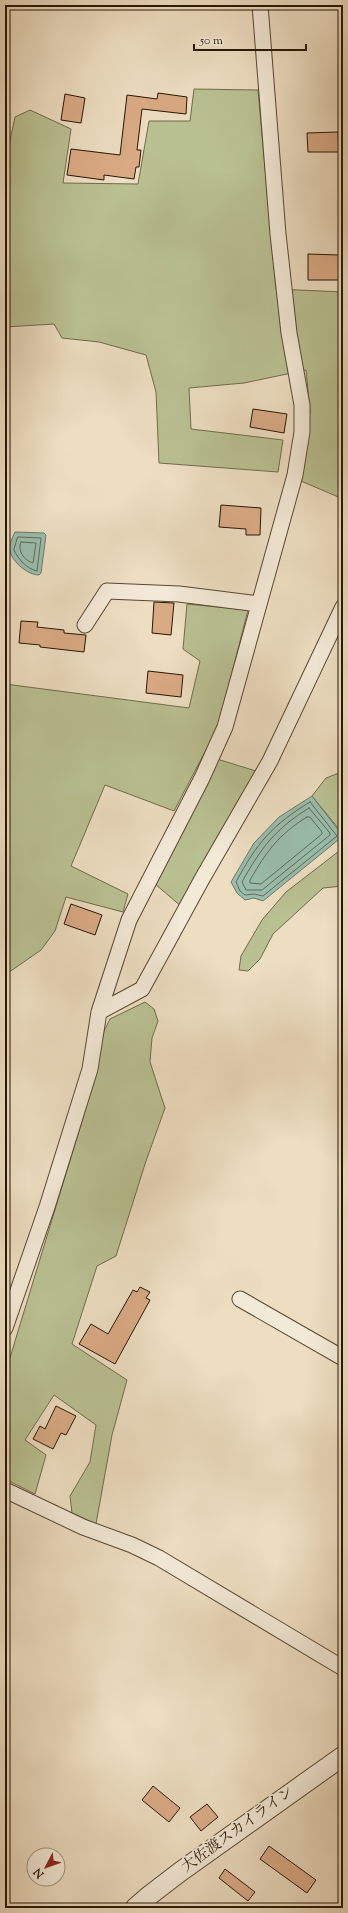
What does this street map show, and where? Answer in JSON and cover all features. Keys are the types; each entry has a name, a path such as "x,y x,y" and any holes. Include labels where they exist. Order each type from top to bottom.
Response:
{"street":[{"path":"5,1328 47,1207 90,1069 100,1012 129,920 202,778 225,727 295,475 302,432 302,406 289,333 278,234 260,5"},
{"path":"84,625 107,591 179,594 259,604"},
{"path":"100,1012 142,988 202,878 270,761 343,607"},
{"path":"240,1299 343,1358"},
{"path":"5,1490 83,1527 132,1545 159,1558 343,1668"},
{"name":"大佐渡スカイライン","path":"135,1908 180,1872 343,1756"}],"shaded area":[{"path":"194,89 258,90 276,289 343,292 343,499 301,481 310,411 306,370 244,383 189,388 191,429 283,440 278,472 159,463 156,392 146,355 99,342 62,338 54,324 5,327 5,164 15,117 30,110 71,129 63,183 138,184 149,121 190,121"},
{"path":"187,604 248,610 218,727 174,811 105,785 71,866 128,894 123,912 66,897 55,931 41,950 5,975 5,684 189,708 200,661 183,649"},
{"path":"217,759 256,771 182,907 155,884"},
{"path":"343,767 343,834 312,796 326,778 339,773"},
{"path":"343,848 343,886 323,888 273,934 260,959 248,971 239,970 241,956 262,920 286,892"},
{"path":"145,1002 154,1009 158,1021 152,1038 150,1062 165,1108 146,1161 116,1256 97,1266 72,1344 127,1380 112,1435 96,1524 72,1513 70,1496 90,1462 96,1425 54,1395 25,1440 46,1455 35,1494 5,1479 5,1374 86,1108 102,1035 110,1019"}],"water":[{"path":"15,532 44,533 46,535 41,573 39,575 30,573 21,567 11,555 10,546"},
{"path":"312,796 343,836 263,901 254,898 245,900 237,893 231,882 254,843 279,817"}],"building":[{"path":"158,93 187,97 186,114 142,109 137,150 141,150 139,167 136,167 134,179 104,175 104,180 67,175 71,149 120,155 127,95 157,99"},
{"path":"65,94 85,98 81,123 61,120"},
{"path":"338,132 339,152 308,152 307,133"},
{"path":"308,254 339,255 339,259 343,259 343,280 308,280"},
{"path":"253,409 287,414 284,433 250,427"},
{"path":"221,505 261,508 260,535 246,535 246,529 219,527"},
{"path":"154,602 174,603 171,635 152,633"},
{"path":"21,621 38,622 37,627 64,630 64,633 86,635 84,652 19,643"},
{"path":"148,671 183,675 181,697 146,693"},
{"path":"71,904 102,915 95,935 64,924"},
{"path":"140,1287 150,1292 146,1298 150,1300 115,1364 79,1344 91,1324 108,1334 133,1290 137,1292"},
{"path":"56,1406 76,1416 66,1435 61,1433 53,1449 33,1439 40,1426 45,1429"},
{"path":"153,1786 180,1808 169,1822 142,1800"},
{"path":"207,1804 218,1817 201,1831 190,1817"},
{"path":"269,1846 316,1880 307,1893 260,1859"},
{"path":"225,1869 255,1892 248,1901 219,1878"}]}
